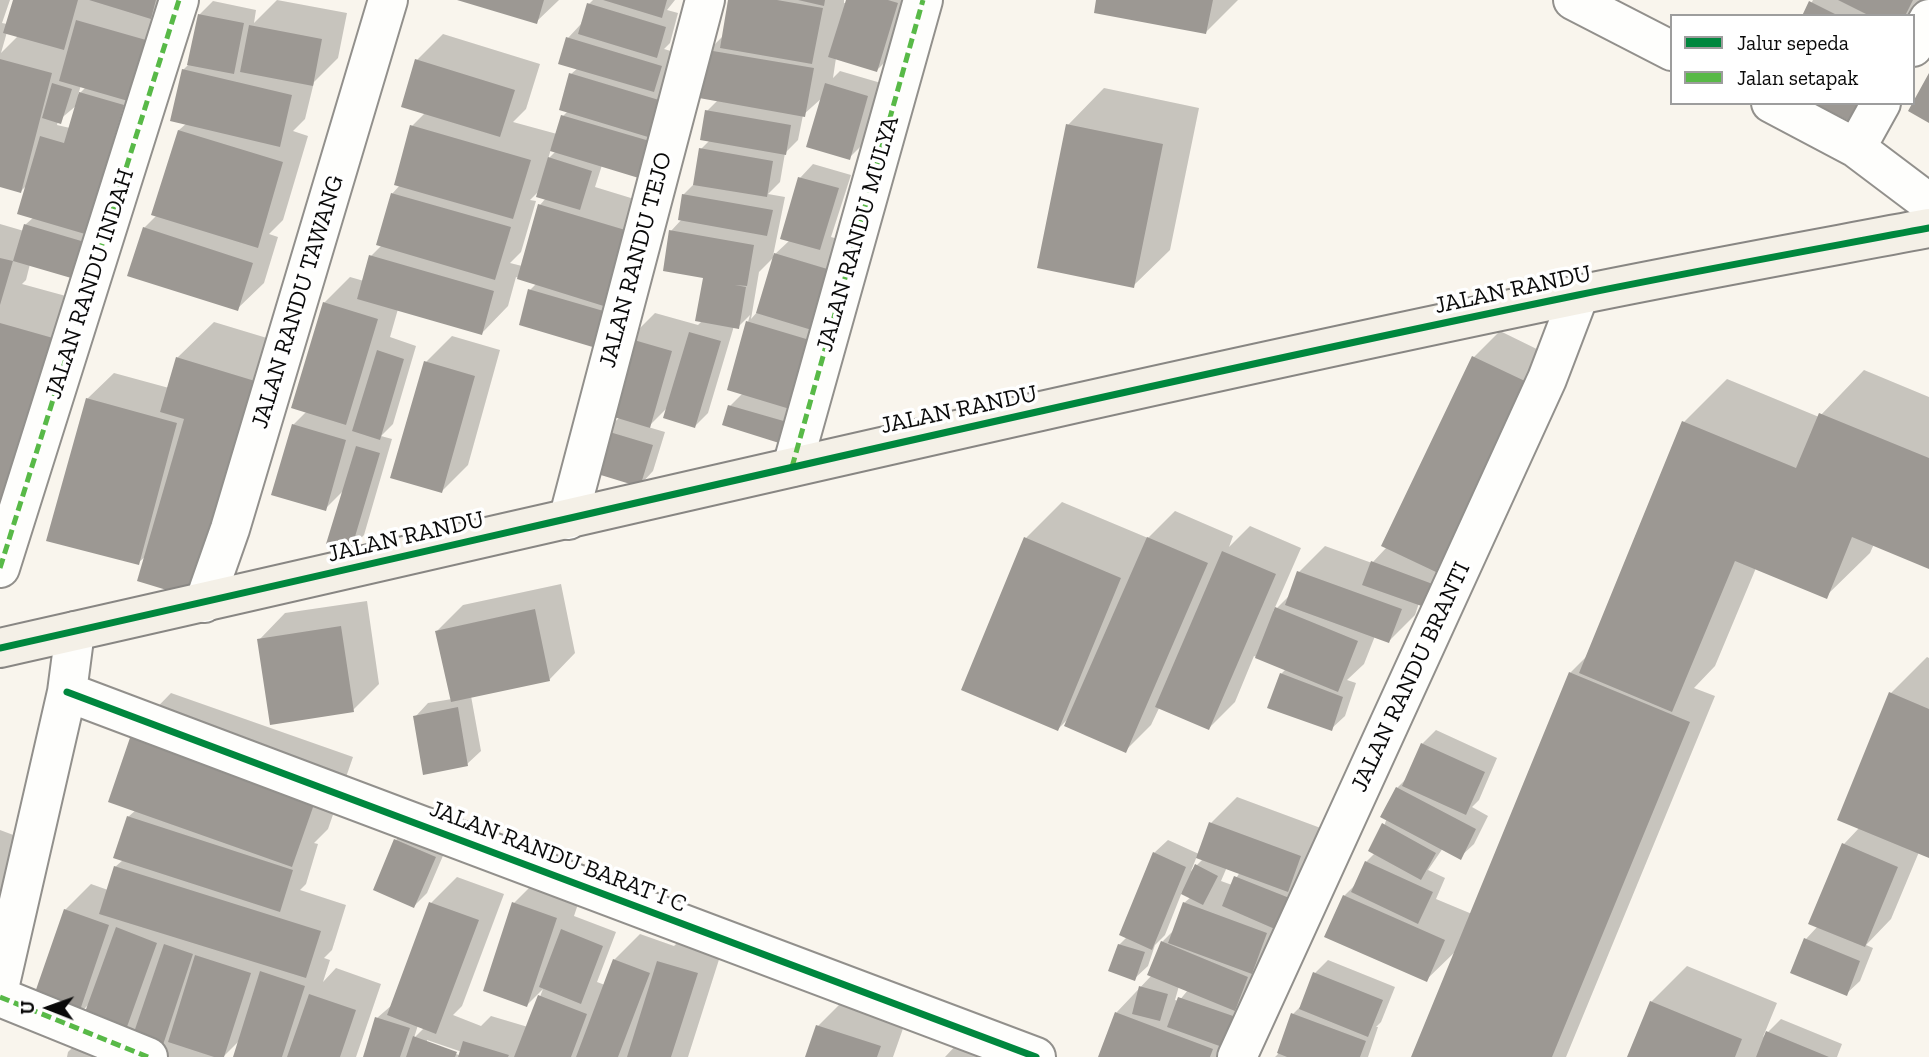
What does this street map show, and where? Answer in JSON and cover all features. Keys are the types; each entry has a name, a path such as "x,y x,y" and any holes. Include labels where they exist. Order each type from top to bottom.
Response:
{"street":[{"name":"JALAN RANDU INDAH","path":"0,569 179,0"},
{"name":"JALAN RANDU TAWANG","path":"204,603 230,529 388,0"},
{"name":"JALAN RANDU TEJO","path":"568,520 705,0"},
{"name":"JALAN RANDU MULYA","path":"792,467 923,0"},
{"path":"1573,0 1670,50"},
{"path":"1915,44 1929,19"},
{"path":"1775,105 1856,148 1929,203"},
{"path":"1856,148 1880,105"},
{"name":"JALAN RANDU","path":"0,648 792,467 1579,295 1929,228"},
{"name":"JALAN RANDU BRANTI","path":"1237,1057 1547,379 1579,295"},
{"path":"0,984 67,692 75,631"},
{"name":"JALAN RANDU BARAT I C","path":"67,692 1036,1057"},
{"path":"0,997 148,1057"}],"building":[{"path":"13,0 78,0 64,50 3,33"},
{"path":"89,0 156,0 151,19"},
{"path":"457,0 544,0 537,24"},
{"path":"603,0 667,0 662,18"},
{"path":"728,0 777,0 823,8 812,64 720,48"},
{"path":"798,0 825,0 824,6"},
{"path":"846,0 888,0 898,3 877,72 828,57"},
{"path":"1096,0 1213,0 1206,34 1094,13"},
{"path":"1838,0 1913,0 1906,14 1866,14"},
{"path":"1809,1 1835,14 1803,14"},
{"path":"587,3 666,27 657,58 578,34"},
{"path":"198,14 244,23 234,74 187,65"},
{"path":"76,20 146,40 128,101 59,81"},
{"path":"249,25 322,39 313,86 240,72"},
{"path":"566,37 662,66 654,92 558,64"},
{"path":"707,50 814,68 805,117 699,98"},
{"path":"0,59 52,73 21,193 0,187"},
{"path":"415,59 515,90 500,137 401,107"},
{"path":"182,69 292,95 280,147 170,121"},
{"path":"569,73 659,100 648,137 559,110"},
{"path":"1929,73 1929,123 1908,111 1911,105 1915,105 1915,98"},
{"path":"52,83 72,89 61,124 42,118"},
{"path":"825,83 868,96 850,160 806,147"},
{"path":"79,92 124,105 85,234 17,214 40,136 64,143"},
{"path":"1817,105 1863,105 1855,124"},
{"path":"705,110 791,125 786,155 700,140"},
{"path":"561,115 653,142 642,179 550,151"},
{"path":"1066,124 1163,144 1134,288 1037,268"},
{"path":"410,125 531,160 513,219 394,185"},
{"path":"178,130 283,162 258,248 151,215"},
{"path":"699,148 773,161 767,197 693,185"},
{"path":"548,157 592,171 580,210 536,197"},
{"path":"798,177 839,188 820,250 780,239"},
{"path":"391,193 511,227 495,280 376,245"},
{"path":"682,194 773,210 767,236 678,220"},
{"path":"538,204 632,232 610,308 517,279"},
{"path":"24,224 88,243 78,280 13,261"},
{"path":"143,227 253,263 238,311 127,276"},
{"path":"669,230 754,245 747,286 735,285 746,287 739,329 695,321 703,278 663,271"},
{"path":"774,253 834,271 815,331 756,313"},
{"path":"369,255 494,291 482,335 357,299"},
{"path":"0,258 13,261 0,305"},
{"path":"528,289 607,312 596,348 519,325"},
{"path":"323,302 378,319 346,425 291,408"},
{"path":"746,321 823,344 803,413 727,390"},
{"path":"0,323 60,340 0,548"},
{"path":"689,332 721,341 695,428 663,418"},
{"path":"627,338 672,351 650,428 604,414"},
{"path":"377,350 404,359 380,440 352,431"},
{"path":"1472,356 1527,382 1436,572 1381,546"},
{"path":"176,357 255,381 193,598 137,581 184,419 160,412"},
{"path":"424,361 475,376 442,493 390,478"},
{"path":"86,398 177,423 139,565 46,541"},
{"path":"728,405 801,426 795,448 722,425"},
{"path":"1819,413 1929,458 1929,569 1852,537 1827,599 1735,561 1672,712 1579,673 1682,421 1796,468"},
{"path":"292,424 346,440 326,511 271,495"},
{"path":"603,430 653,445 640,487 591,472"},
{"path":"356,446 380,453 351,550 326,544"},
{"path":"1024,537 1121,578 1058,731 961,690"},
{"path":"1147,537 1208,563 1126,753 1064,726"},
{"path":"1222,551 1276,574 1209,730 1155,707"},
{"path":"1371,561 1438,586 1430,609 1362,585"},
{"path":"1297,571 1402,609 1389,643 1285,605"},
{"path":"1275,607 1358,641 1338,692 1255,658"},
{"path":"535,609 550,681 451,702 435,631"},
{"path":"341,626 354,712 270,725 257,639"},
{"path":"1569,672 1690,722 1552,1057 1411,1057"},
{"path":"1280,673 1343,697 1332,731 1267,708"},
{"path":"1889,692 1929,709 1929,858 1837,820"},
{"path":"458,707 468,766 423,775 413,716"},
{"path":"133,729 318,793 292,867 108,802"},
{"path":"1421,743 1485,772 1466,815 1402,786"},
{"path":"1396,787 1476,829 1461,860 1380,817"},
{"path":"127,816 293,870 280,912 113,858"},
{"path":"1209,822 1301,856 1288,892 1196,858"},
{"path":"1382,823 1436,853 1421,880 1368,851"},
{"path":"394,839 436,857 414,908 373,890"},
{"path":"1842,843 1898,867 1865,947 1808,924"},
{"path":"1153,852 1186,867 1152,950 1119,935"},
{"path":"1365,861 1433,892 1418,924 1351,892"},
{"path":"1195,864 1218,876 1203,905 1181,894"},
{"path":"114,866 321,931 306,978 99,914"},
{"path":"1234,876 1297,901 1284,933 1222,906"},
{"path":"1343,895 1445,940 1427,982 1324,937"},
{"path":"429,902 479,920 436,1034 387,1015"},
{"path":"512,902 557,918 527,1007 483,991"},
{"path":"1183,902 1267,933 1252,974 1168,943"},
{"path":"64,909 109,925 77,1019 31,1004"},
{"path":"116,927 157,943 123,1038 81,1023"},
{"path":"561,929 603,946 581,1004 539,987"},
{"path":"1804,938 1860,961 1847,996 1790,973"},
{"path":"1161,941 1248,977 1235,1011 1147,975"},
{"path":"164,944 193,954 160,1054 130,1044"},
{"path":"1118,944 1145,952 1135,981 1108,971"},
{"path":"195,955 251,973 224,1057 214,1057 168,1042"},
{"path":"613,959 650,973 618,1057 576,1057"},
{"path":"657,961 698,973 671,1057 627,1057"},
{"path":"260,971 305,986 282,1057 233,1057"},
{"path":"1313,972 1383,1000 1368,1037 1299,1009"},
{"path":"1139,986 1168,994 1160,1021 1132,1014"},
{"path":"309,994 356,1010 340,1057 287,1057"},
{"path":"538,995 587,1014 571,1057 514,1057"},
{"path":"1178,997 1236,1017 1225,1048 1167,1027"},
{"path":"1650,1001 1742,1039 1735,1057 1627,1057"},
{"path":"1115,1012 1213,1049 1210,1057 1098,1057"},
{"path":"1291,1013 1366,1041 1360,1057 1287,1057 1277,1053"},
{"path":"375,1017 410,1028 400,1057 363,1057"},
{"path":"816,1025 881,1046 877,1057 805,1057"},
{"path":"1766,1031 1829,1057 1756,1057"},
{"path":"413,1036 457,1052 455,1057 406,1057"},
{"path":"463,1041 509,1055 458,1057"}],"marked path":[{"path":"0,568 179,0"},
{"path":"792,467 923,0"},
{"path":"0,997 148,1057"}],"cycle path":[{"path":"0,648 788,468 1380,337 1578,295 1929,228"},
{"path":"67,692 1036,1057"}]}
